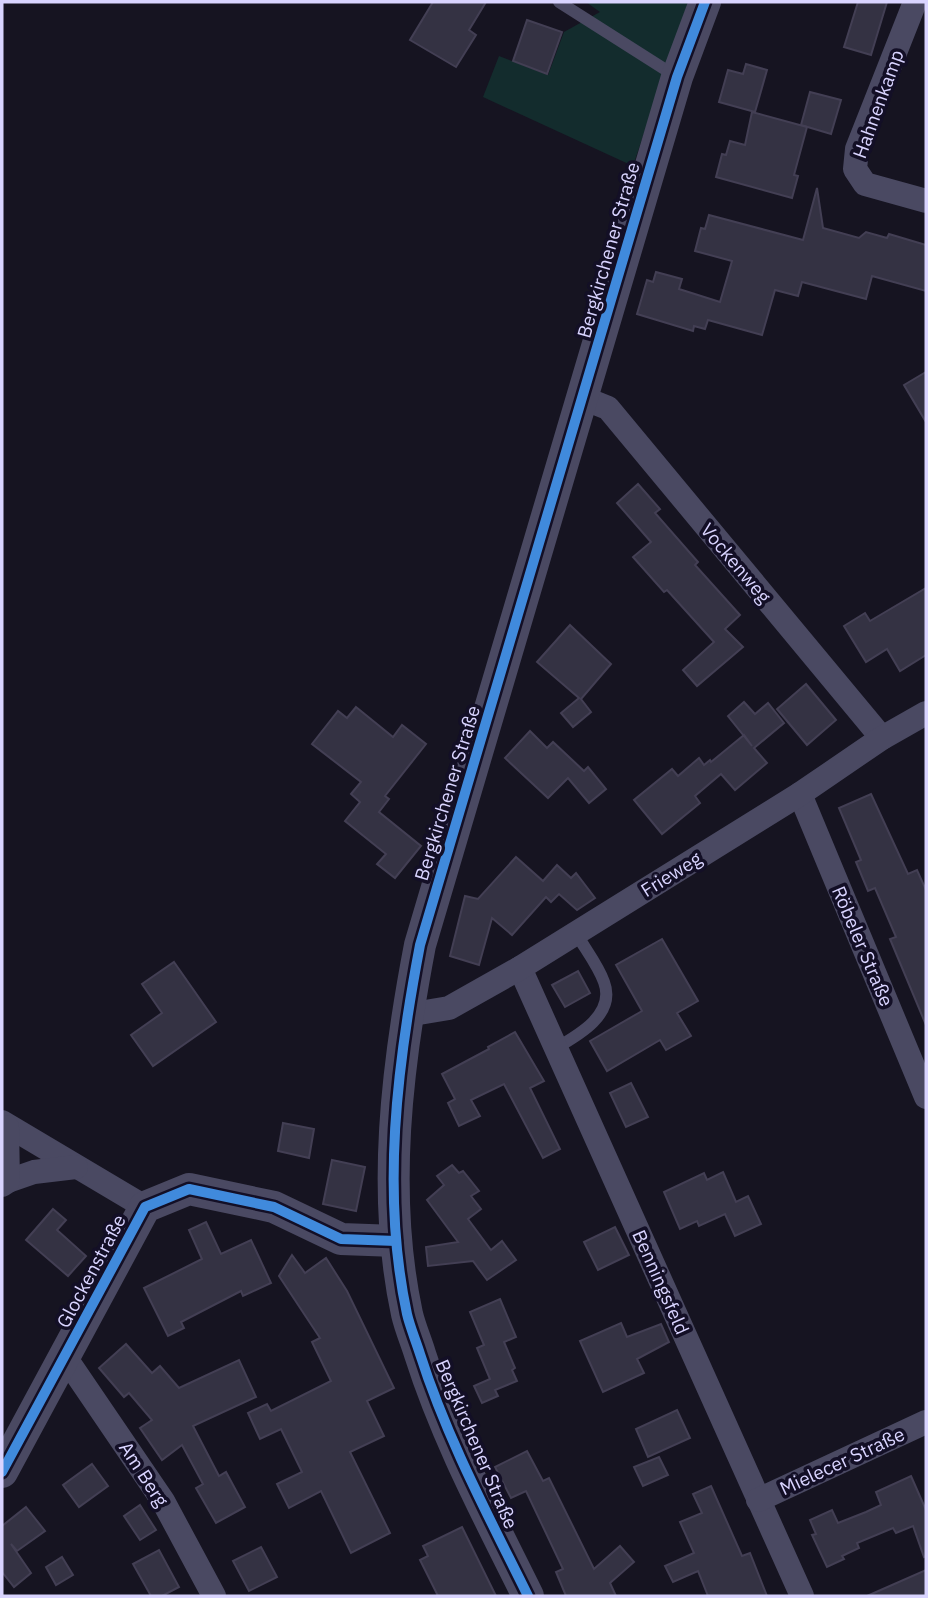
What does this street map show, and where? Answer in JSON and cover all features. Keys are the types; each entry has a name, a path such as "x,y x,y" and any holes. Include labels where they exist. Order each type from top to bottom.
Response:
{"street":[{"name":"Bergkirchener Straße","path":"528,1596 433,1396 408,1315 396,1241 396,1109 407,1014 421,945 677,77 705,2"},
{"name":"Hahnenkamp","path":"915,2 858,149 855,169 865,184 926,201"},
{"name":"Vockenweg","path":"583,398 608,408 882,738"},
{"name":"Frieweg","path":"407,1014 449,1008 520,968 800,794 882,738 926,713"},
{"name":"Röbeler Straße","path":"800,794 926,1097"},
{"name":"Benningsfeld","path":"520,968 802,1596"},
{"path":"4,1124 145,1207"},
{"path":"4,1124 5,1183 34,1172 76,1167"},
{"name":"Glockenstraße","path":"5,1457 65,1357 145,1207 190,1189 274,1207 341,1239 396,1241"},
{"name":"Am Berg","path":"65,1357 163,1501 214,1596"},
{"name":"Mielecer Straße","path":"758,1500 926,1422"}],"lane":[{"path":"559,2 677,77"},
{"path":"556,1048 582,1034 601,1013 607,996 604,982 576,933"}],"green space":[{"path":"586,2 688,2 633,166 483,97 499,56 548,75 564,32 600,12"}],"building":[{"path":"433,2 486,2 469,30 476,35 456,67 410,40"},
{"path":"858,2 887,2 871,55 844,47"},
{"path":"527,20 562,32 547,74 513,61"},
{"path":"746,64 767,70 755,112 719,102 728,70 743,74"},
{"path":"810,92 841,100 831,134 801,125"},
{"path":"752,112 807,127 794,175 798,176 792,198 716,177 722,154 726,155 730,141 745,145"},
{"path":"817,188 823,228 859,238 866,232 887,238 889,234 926,245 926,291 872,276 866,299 802,282 798,296 775,290 762,335 708,320 705,329 694,326 693,331 637,314 647,280 653,282 656,272 682,279 679,289 720,302 732,261 695,251 701,228 705,229 709,215 803,240"},
{"path":"926,372 926,422 904,385"},
{"path":"638,484 660,509 655,513 698,562 695,565 740,615 725,629 743,647 697,686 683,670 714,642 633,557 651,542 617,503"},
{"path":"926,588 926,655 900,671 887,649 866,662 844,626 865,613 870,621"},
{"path":"570,625 611,664 581,699 591,712 573,727 561,713 579,698 537,662"},
{"path":"806,684 836,720 807,745 777,709"},
{"path":"744,702 755,714 768,703 784,723 754,748 767,763 735,790 721,774 695,796 700,803 662,834 634,800 672,769 678,776 699,758 704,765 710,760 711,762 744,735 728,716"},
{"path":"356,707 393,737 402,725 426,744 385,796 389,799 379,812 421,846 395,878 377,864 386,854 345,821 360,802 351,794 361,782 312,744 338,711 347,718"},
{"path":"530,731 547,748 553,742 584,771 588,767 606,789 589,803 568,778 548,798 505,758"},
{"path":"871,794 908,874 917,870 926,890 926,1025 890,939 896,937 875,888 868,891 856,862 861,860 839,808"},
{"path":"516,857 543,881 557,865 571,878 576,873 595,898 577,910 559,894 551,902 546,897 512,935 492,918 479,965 450,956 465,896 478,899"},
{"path":"662,939 698,1001 677,1013 691,1036 666,1050 660,1040 607,1071 590,1041 642,1011 616,965"},
{"path":"174,962 216,1022 153,1066 131,1035 162,1013 142,984"},
{"path":"578,971 590,993 565,1007 552,985"},
{"path":"515,1032 544,1081 530,1088 560,1149 543,1158 504,1084 471,1100 480,1116 459,1126 448,1103 455,1099 442,1074"},
{"path":"631,1083 648,1117 626,1127 610,1093"},
{"path":"283,1123 314,1129 309,1158 278,1151"},
{"path":"332,1160 365,1167 356,1211 323,1204"},
{"path":"452,1165 459,1173 463,1171 479,1191 471,1196 481,1209 468,1219 491,1250 502,1241 516,1260 487,1280 473,1261 428,1266 426,1247 458,1242 427,1200 444,1185 437,1176"},
{"path":"723,1172 736,1202 748,1196 761,1224 735,1236 725,1214 699,1226 697,1221 680,1229 664,1192 704,1173 707,1180"},
{"path":"53,1209 66,1220 57,1230 86,1256 68,1276 26,1240"},
{"path":"206,1222 221,1254 251,1240 271,1283 243,1296 241,1291 181,1322 184,1328 168,1336 144,1288 202,1259 189,1230"},
{"path":"615,1227 629,1255 598,1270 584,1242"},
{"path":"292,1255 305,1273 326,1258 347,1291 394,1388 367,1401 384,1436 350,1452 390,1533 351,1553 321,1491 289,1508 277,1484 302,1472 281,1429 260,1439 248,1413 267,1404 271,1411 331,1381 312,1342 320,1338 279,1276"},
{"path":"500,1299 516,1337 504,1342 515,1368 512,1370 517,1381 495,1390 498,1396 482,1403 474,1386 490,1379 477,1348 484,1345 470,1312"},
{"path":"621,1323 627,1337 661,1324 669,1342 637,1359 644,1373 603,1392 580,1341"},
{"path":"126,1344 152,1373 160,1366 179,1388 239,1360 256,1397 193,1426 219,1476 226,1472 245,1507 216,1523 196,1488 203,1484 182,1445 162,1460 140,1428 152,1420 129,1393 124,1397 99,1368"},
{"path":"677,1410 690,1438 648,1457 636,1429"},
{"path":"527,1451 543,1481 549,1478 594,1569 620,1546 634,1562 610,1583 616,1596 566,1596 556,1572 563,1569 526,1491 511,1498 495,1467"},
{"path":"659,1457 668,1475 643,1486 634,1467"},
{"path":"92,1464 108,1486 79,1507 63,1485"},
{"path":"911,1476 926,1510 926,1556 924,1557 913,1526 896,1533 893,1528 857,1543 859,1548 827,1567 812,1535 816,1534 810,1520 832,1510 838,1523 866,1512 881,1505 876,1492"},
{"path":"711,1486 742,1556 750,1553 767,1596 708,1596 698,1571 673,1582 665,1566 694,1553 680,1522 702,1513 693,1494"},
{"path":"140,1505 156,1530 140,1540 124,1516"},
{"path":"26,1507 45,1531 17,1551 11,1544 31,1573 14,1587 2,1572 2,1526"},
{"path":"462,1527 496,1596 438,1596 420,1560 428,1556 423,1546"},
{"path":"261,1547 277,1577 249,1591 233,1561"},
{"path":"159,1550 179,1587 162,1596 151,1596 133,1564"},
{"path":"62,1557 73,1575 56,1585 46,1567"},
{"path":"926,1570 926,1596 867,1596"}],"cycle path":[{"path":"528,1596 443,1417 407,1314 395,1222 395,1129 399,1083 420,945 677,77 705,2"},
{"path":"2,1472 145,1207 189,1189 274,1207 341,1239 396,1241"}]}
